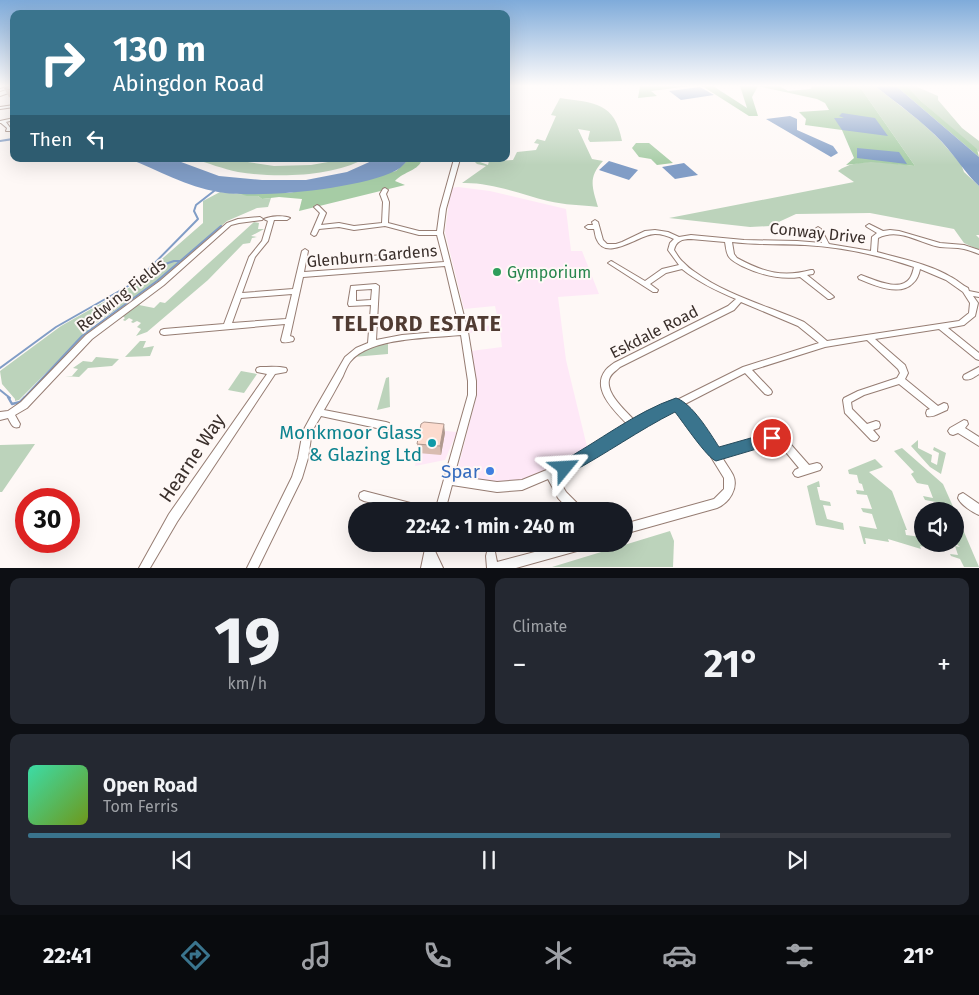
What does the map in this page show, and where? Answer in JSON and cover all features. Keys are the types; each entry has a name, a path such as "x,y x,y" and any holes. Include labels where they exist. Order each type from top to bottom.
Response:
{"street":[{"path":"1,122 9,128 9,131"},
{"path":"442,502 472,395 472,381 464,332 440,233 444,201 456,162"},
{"path":"382,192 386,202 385,224"},
{"path":"320,207 323,212 315,231 338,225 351,230 385,224 419,233 440,233"},
{"name":"Redwing Fields","path":"0,416 10,414 24,405 101,326 162,283 229,224 287,218"},
{"path":"227,326 252,257 265,241 266,219"},
{"path":"588,227 596,225 601,245 621,245 640,234 663,231 678,239 672,244 671,250 685,266 709,284 740,299 802,324 825,344"},
{"path":"868,226 881,233 900,233 941,245 965,246 979,252"},
{"path":"818,229 827,246"},
{"path":"874,254 874,238 881,233"},
{"name":"Conway Drive","path":"678,239 691,237 827,246 874,254 918,266 945,276 968,293"},
{"path":"728,240 731,255 738,261 781,277 812,272"},
{"path":"290,339 285,340 305,251"},
{"path":"379,269 376,258 400,254"},
{"path":"338,272 339,259"},
{"path":"330,260 347,259"},
{"path":"611,263 655,290"},
{"name":"Glenburn Gardens","path":"299,275 447,264"},
{"path":"645,284 664,271 685,266"},
{"path":"861,277 876,285 896,286 908,284 918,266"},
{"path":"802,275 818,291 830,297"},
{"path":"238,296 296,292"},
{"path":"448,480 510,487 551,475 579,461 634,426 746,369 825,344 962,323 970,317 974,303 968,293"},
{"path":"968,293 979,295"},
{"name":"Eskdale Road","path":"634,426 607,395 605,380 608,372 617,365 731,308 740,299"},
{"path":"372,343 374,302"},
{"path":"164,332 289,321"},
{"path":"942,326 979,358"},
{"path":"252,568 297,478 308,431 348,359 354,352 372,343 464,332"},
{"path":"868,337 902,367 904,373 900,380 861,393 847,400 848,410 874,438"},
{"path":"746,369 768,392"},
{"name":"Hearne Way","path":"144,568 173,518 278,371 260,370"},
{"path":"900,380 937,410"},
{"path":"633,527 717,503 724,499 731,485 716,454 698,428 676,404"},
{"path":"318,412 386,426"},
{"path":"10,414 16,424"},
{"path":"865,428 876,425"},
{"path":"958,428 979,442"},
{"path":"716,454 772,438 783,442 807,470"},
{"path":"551,475 562,495 569,502"},
{"path":"364,496 387,502"},
{"path":"963,498 979,510"},
{"path":"426,568 429,552"},
{"path":"432,552 438,568"},
{"path":"493,564 548,552"}],"shaded area":[{"path":"458,187 490,191 566,209 571,251 582,251 599,294 558,297 566,360 589,455 512,484 465,478 458,468 477,394 471,351 502,347 500,330 468,333 469,327 499,325 495,306 464,309 445,232 451,188"},
{"path":"423,429 457,432 445,460 415,466"}],"green space":[{"path":"552,113 608,113 619,128 622,141 590,142 588,139 590,131 578,129 592,159 603,161 593,177 594,194 598,207 554,202 484,184 462,183 486,166 475,162 488,165 489,162 510,162 517,152 536,150 539,144 534,143 537,139 545,141 556,116 551,115"},
{"path":"744,113 757,113 758,116 749,116"},
{"path":"800,113 878,113 915,166 871,162 846,165 854,158 842,130 805,125 806,119"},
{"path":"878,113 909,113 940,140 961,164 964,172 979,186 979,235 976,235 979,238 979,250 964,243 954,229 870,213 796,214 770,226 750,227 669,218 854,182 838,171 846,166 855,164 875,162 915,166"},
{"path":"927,113 934,113 977,149 979,157"},
{"path":"934,113 949,113 962,128 979,141 979,152"},
{"path":"636,143 649,143 673,163 657,165 651,159 639,157 632,148"},
{"path":"203,162 248,162 274,166 358,162 319,173 285,175 253,174 221,168"},
{"path":"406,162 420,162 415,169 395,181 405,185 299,211 302,199 279,197 262,199 258,196 236,193 289,193 396,171"},
{"path":"220,192 258,196 262,199 271,198 268,207 257,208 227,221 160,280 95,324 19,400 15,401 2,384 0,371 61,326 146,278 155,265 203,223 203,201"},
{"path":"254,222 259,223 258,229 264,229 251,236 257,237 252,238 250,243 243,244 208,280 147,332 136,336 141,329 137,327 141,323 137,321 133,323 131,322 133,320 129,318 125,321 123,320 125,318 121,315 145,299 139,305 154,308 160,302 165,303"},
{"path":"140,341 146,341 143,348 154,346 150,356 125,357"},
{"path":"388,344 388,354 353,357 375,345"},
{"path":"96,357 119,359 112,366 88,368 79,377 65,376 72,376 78,369 73,368 83,361 92,362"},
{"path":"241,371 257,374 244,393 228,390"},
{"path":"389,377 390,407 377,410 386,378"},
{"path":"918,440 918,448 932,455 931,462 937,465 939,453 933,450 934,447 946,453 941,474 930,467 911,446"},
{"path":"35,444 2,492 0,492 0,445"},
{"path":"902,448 943,484 951,502 925,500 923,496 933,498 928,485 917,483 911,474 914,472 894,451"},
{"path":"875,459 883,467 869,472 892,491 907,530 905,530 906,535 914,536 914,547 888,539 889,542 865,538 866,544 864,544 859,526 877,529 872,514 863,512 861,508 872,509 867,495 857,494 856,490 864,491 862,484 859,483 857,475 849,474 848,470"},
{"path":"819,481 820,487 817,487 820,500 830,502 831,506 823,505 827,519 843,523 844,530 816,525 807,486"},
{"path":"670,531 674,541 673,567 552,567 601,552 633,552 633,542"},
{"path":"964,532 979,567 964,567 960,559 950,554 958,555 957,552 964,552"}],"water":[{"path":"842,113 875,118 888,136 842,130 834,118 844,118 839,116"},
{"path":"910,113 927,113 979,157 979,186 934,134"},
{"path":"790,116 797,119 797,130 833,146 838,153 831,157 766,119"},
{"path":"857,148 899,152 907,164 857,158"},
{"path":"609,161 638,170 629,180 599,170"},
{"path":"136,162 181,162 219,176 262,180 306,180 347,172 369,162 406,162 395,171 379,177 358,183 308,191 236,194 206,190"},
{"path":"684,163 698,175 675,179 662,167"}],"building":[{"path":"424,422 444,424 440,446 417,444 421,424"}],"waterway":[{"path":"0,141 10,139"},
{"path":"0,368 56,327 137,281 198,219 194,211 196,205 214,191"},
{"path":"180,261 221,226"},
{"path":"148,270 174,261 180,261"},
{"path":"24,398 82,336 157,281 180,261"},
{"path":"0,390 10,398"},
{"path":"8,397 12,404 20,402 24,398"}],"place":[{"name":"Gymporium","path":"497,272"},
{"name":"Monkmoor Glass & Glazing Ltd","path":"432,443"},
{"name":"Spar","path":"490,471"}],"district":[{"name":"TELFORD ESTATE","path":"417,324"}],"route":[{"path":"565,468 634,426 676,404 688,415 716,454 772,438"}]}
